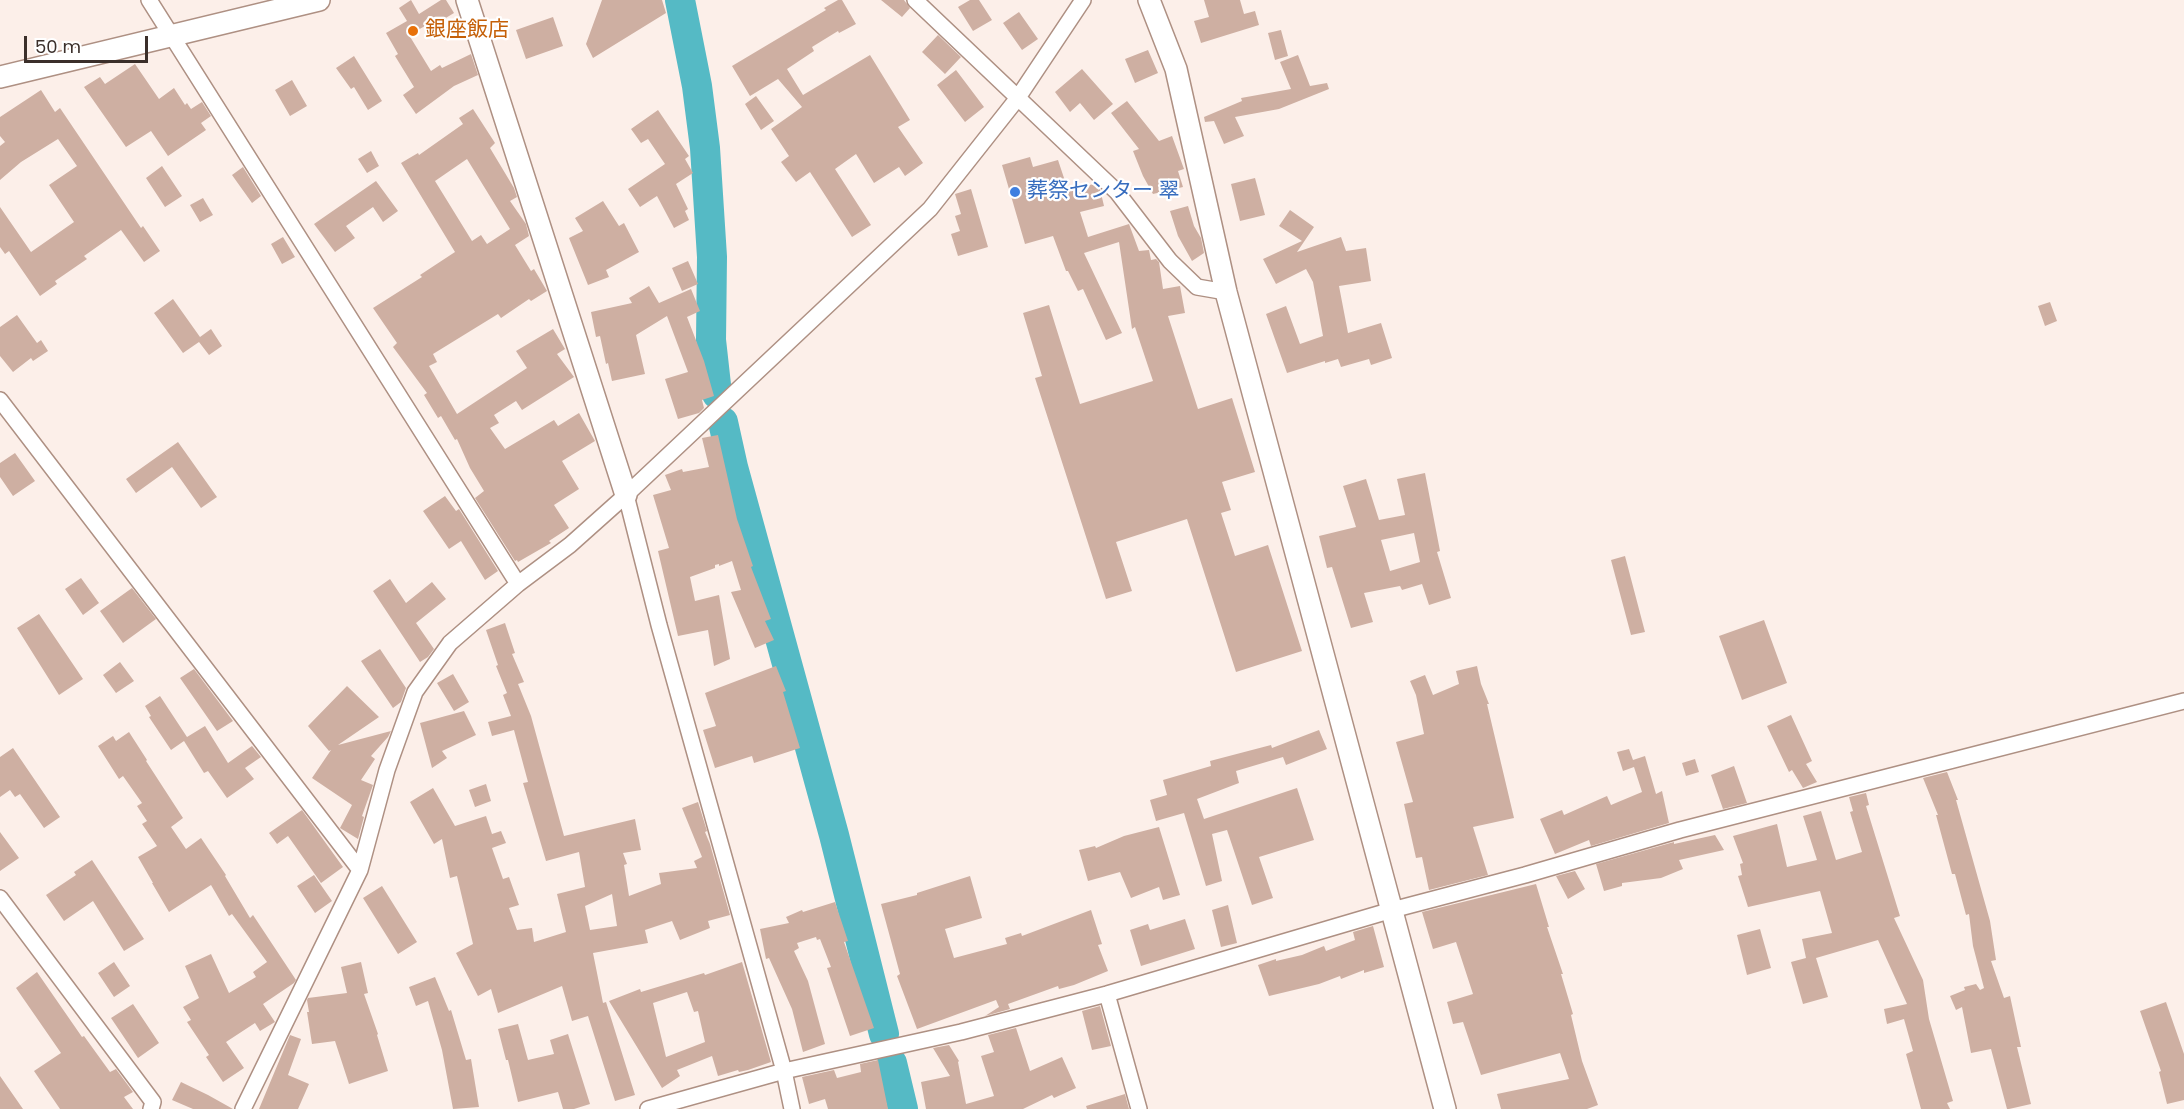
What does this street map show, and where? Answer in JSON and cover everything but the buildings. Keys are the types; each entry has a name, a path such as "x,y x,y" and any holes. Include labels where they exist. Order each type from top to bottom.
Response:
{"street":[{"path":"149,0 518,584"},
{"path":"0,77 319,0"},
{"path":"467,0 626,495 659,625 784,1071 792,1109"},
{"path":"915,0 1017,99 1118,192 1170,261 1197,288 1226,291"},
{"path":"243,1109 360,870 387,770 416,693 450,643 518,584 570,545 626,495 930,209 1017,99 1083,0"},
{"path":"1149,0 1176,69 1226,291 1445,1109"},
{"path":"0,400 360,870"},
{"path":"648,1109 784,1071 962,1032 1107,994 1392,910 1525,875 1680,830 2184,701"},
{"path":"0,898 153,1102 151,1109"},
{"path":"1107,994 1139,1109"}],"waterway":[{"path":"680,0 697,86 705,148 712,257 711,340 717,394"},
{"path":"723,422 733,467 834,835 884,1034"},
{"path":"892,1063 903,1109"}],"place":[{"name":"銀座飯店","path":"413,31"},
{"name":"葬祭センター 翠","path":"1015,192"}]}
